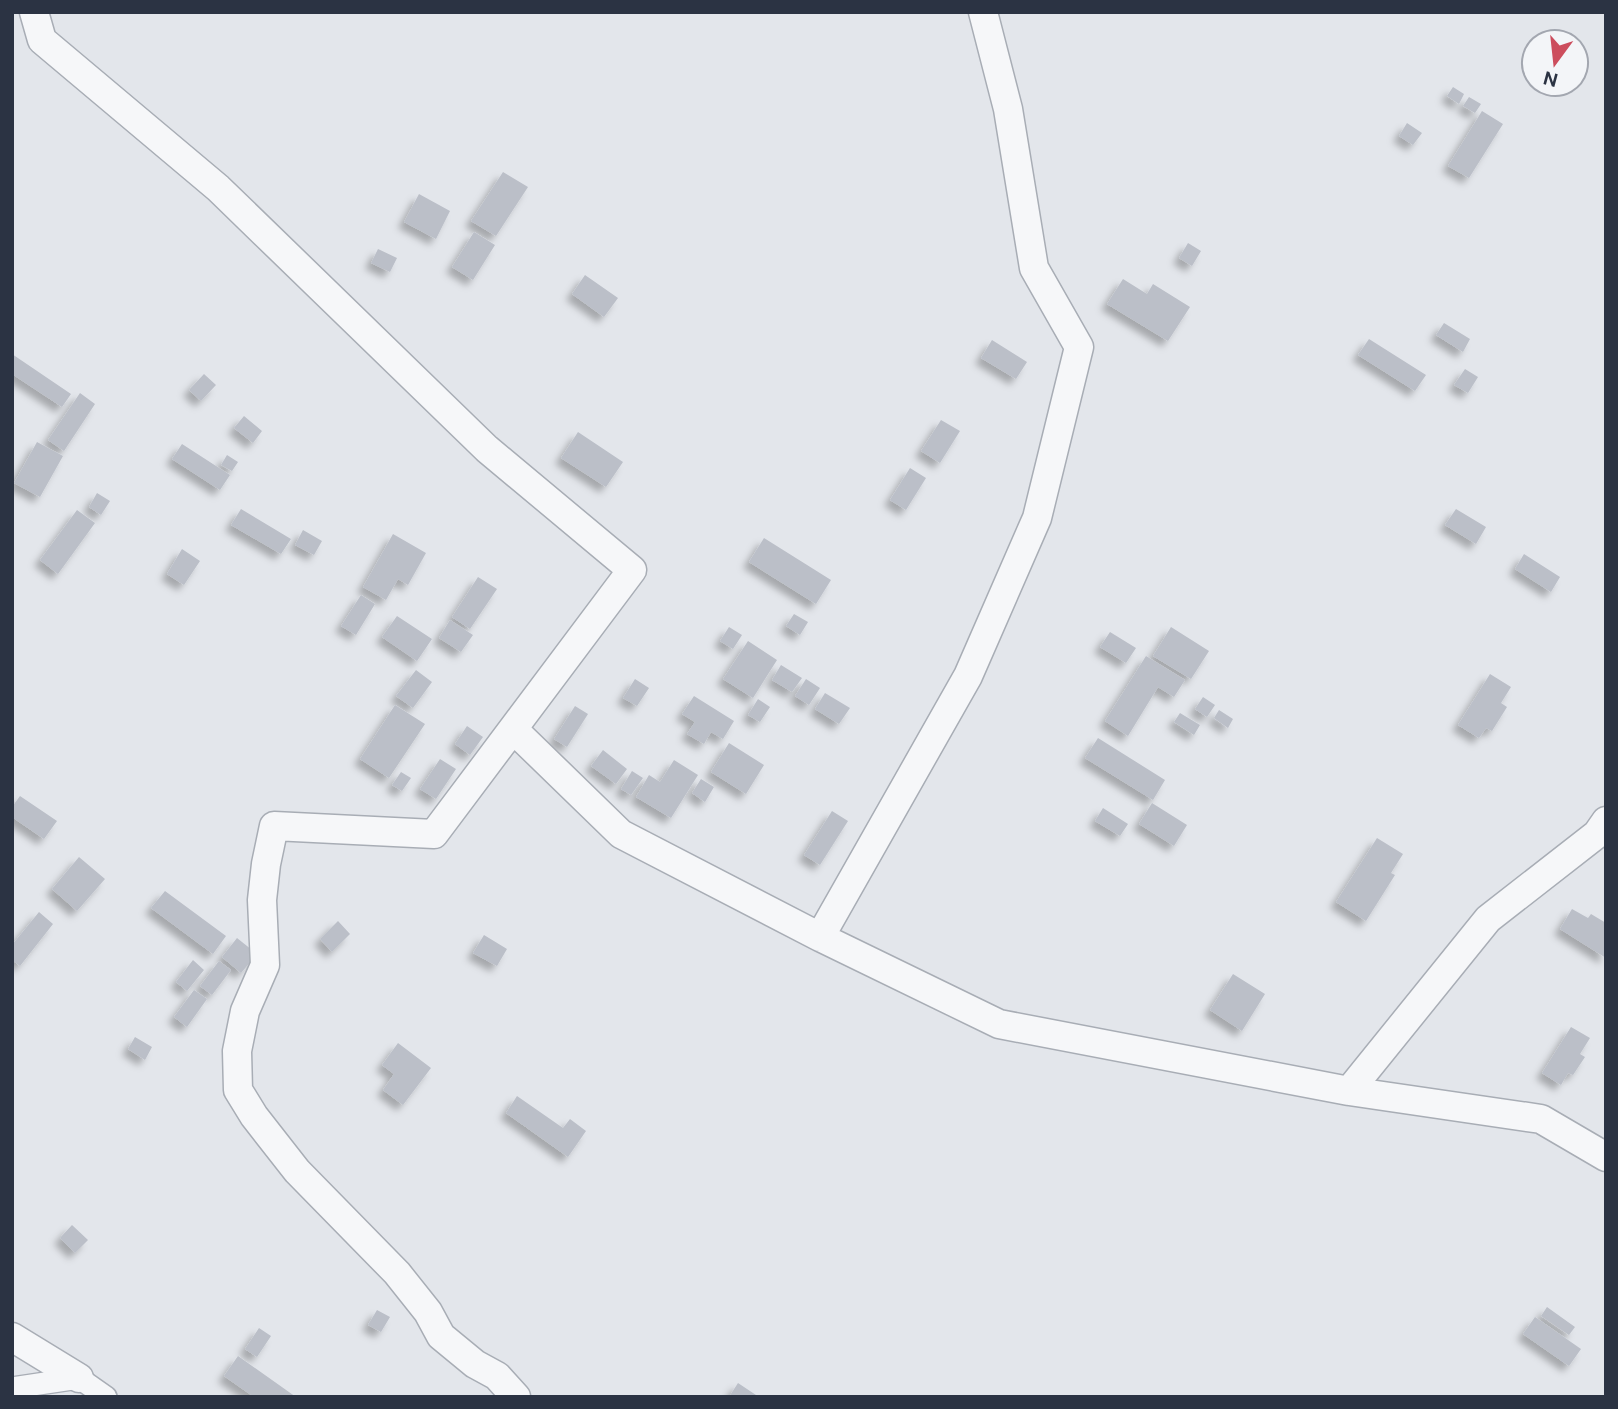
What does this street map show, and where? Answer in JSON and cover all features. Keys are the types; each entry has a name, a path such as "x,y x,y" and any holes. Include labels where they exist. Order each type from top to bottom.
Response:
{"street":[{"path":"34,12 42,40 218,188 487,449 632,570 434,834 274,826 262,900 265,965 245,1010 237,1051 238,1090 254,1116 297,1171 397,1273 428,1312 441,1336 475,1364 497,1376 516,1397"},
{"path":"820,937 968,676 1037,518 1079,347 1034,268 1008,109 983,12"},
{"path":"513,729 621,834 820,937 999,1024 1349,1091 1541,1119 1606,1157"},
{"path":"1349,1091 1488,919 1597,834 1606,821"},
{"path":"12,1337 106,1397"},
{"path":"12,1388 79,1378"}],"building":[{"path":"1453,87 1464,94 1459,104 1447,96"},
{"path":"1469,97 1481,104 1475,113 1463,106"},
{"path":"1482,111 1503,124 1469,178 1448,166"},
{"path":"1407,123 1422,133 1413,145 1399,136"},
{"path":"503,172 528,187 496,236 471,221"},
{"path":"419,194 450,211 436,239 404,222"},
{"path":"474,232 495,245 473,280 452,267"},
{"path":"1188,243 1201,251 1192,266 1179,258"},
{"path":"378,249 397,258 390,272 371,263"},
{"path":"585,275 618,298 604,317 572,294"},
{"path":"1123,279 1147,294 1153,284 1190,307 1168,341 1107,304"},
{"path":"1444,323 1470,339 1463,352 1436,335"},
{"path":"1369,339 1426,375 1415,391 1358,355"},
{"path":"992,340 1027,362 1016,379 981,358"},
{"path":"12,354 71,394 62,407 12,374"},
{"path":"1465,369 1478,377 1468,393 1454,385"},
{"path":"204,374 216,385 201,401 189,390"},
{"path":"80,393 95,404 64,451 48,440"},
{"path":"244,416 262,431 253,443 234,428"},
{"path":"941,420 960,431 940,463 921,451"},
{"path":"578,432 623,462 606,487 561,458"},
{"path":"37,442 63,456 40,497 14,483"},
{"path":"182,444 230,475 220,490 172,459"},
{"path":"227,455 238,462 232,471 221,465"},
{"path":"910,468 926,478 906,510 890,500"},
{"path":"97,493 110,501 101,515 89,507"},
{"path":"241,509 291,539 281,554 231,525"},
{"path":"1456,509 1486,527 1476,544 1445,525"},
{"path":"77,510 95,523 58,574 40,560"},
{"path":"303,530 322,541 314,555 295,545"},
{"path":"393,534 426,553 408,585 398,579 386,600 363,587"},
{"path":"764,538 831,580 816,604 749,562"},
{"path":"182,549 200,561 184,585 167,574"},
{"path":"1524,554 1560,577 1551,592 1515,569"},
{"path":"478,577 497,589 470,629 452,617"},
{"path":"361,595 375,604 356,635 341,626"},
{"path":"794,614 808,622 800,635 786,626"},
{"path":"397,616 432,639 417,661 382,637"},
{"path":"450,620 473,635 461,652 439,638"},
{"path":"729,627 742,635 733,649 720,641"},
{"path":"1171,627 1209,651 1191,679 1153,656"},
{"path":"1110,632 1136,648 1126,663 1100,647"},
{"path":"748,641 777,660 753,698 723,679"},
{"path":"1146,656 1185,680 1174,697 1158,687 1128,736 1105,721"},
{"path":"781,665 802,678 792,692 772,680"},
{"path":"416,670 432,682 413,708 396,696"},
{"path":"1490,674 1511,687 1501,703 1507,707 1492,731 1486,728 1479,738 1458,725"},
{"path":"635,679 649,688 637,706 623,698"},
{"path":"806,679 820,688 809,705 795,696"},
{"path":"825,693 850,708 839,724 815,709"},
{"path":"694,696 734,721 723,739 711,732 704,744 687,734 695,722 682,714"},
{"path":"1203,697 1215,705 1207,717 1195,709"},
{"path":"758,699 770,707 760,722 748,715"},
{"path":"395,705 425,724 389,778 360,759"},
{"path":"575,706 588,714 567,747 554,739"},
{"path":"1219,710 1233,719 1228,728 1214,718"},
{"path":"1180,713 1200,725 1194,735 1174,722"},
{"path":"467,726 483,737 470,755 455,744"},
{"path":"1098,738 1165,780 1153,800 1085,758"},
{"path":"729,743 764,765 746,794 711,772"},
{"path":"603,750 627,769 616,784 591,766"},
{"path":"440,759 456,769 436,799 420,789"},
{"path":"674,760 698,775 671,818 636,797 649,775 660,782"},
{"path":"632,771 643,778 631,795 621,789"},
{"path":"401,772 411,778 402,791 392,785"},
{"path":"701,779 714,787 705,802 692,793"},
{"path":"20,796 57,821 44,839 12,817 12,807"},
{"path":"1152,803 1187,825 1174,846 1139,824"},
{"path":"1103,808 1128,824 1120,836 1095,821"},
{"path":"832,811 848,821 820,865 804,855"},
{"path":"1377,838 1403,854 1391,873 1395,875 1366,921 1336,902"},
{"path":"79,857 105,879 77,911 52,889"},
{"path":"165,891 226,936 213,954 151,908"},
{"path":"1572,909 1588,918 1591,914 1606,923 1606,958 1560,929"},
{"path":"39,912 53,924 20,966 12,960 12,945"},
{"path":"338,921 350,934 332,952 320,939"},
{"path":"484,935 507,949 497,966 473,953"},
{"path":"237,938 257,954 241,973 222,957"},
{"path":"193,960 204,970 187,991 176,982"},
{"path":"219,961 231,970 212,995 200,986"},
{"path":"1233,974 1265,994 1242,1031 1210,1010"},
{"path":"194,990 207,999 187,1027 174,1017"},
{"path":"1571,1027 1590,1038 1580,1054 1585,1057 1573,1075 1568,1073 1561,1085 1542,1073"},
{"path":"135,1037 152,1047 145,1060 128,1049"},
{"path":"398,1043 431,1068 403,1105 383,1090 394,1074 382,1065"},
{"path":"517,1096 563,1128 570,1119 586,1131 568,1157 506,1113"},
{"path":"72,1225 88,1240 75,1253 60,1238"},
{"path":"1547,1307 1575,1327 1569,1335 1541,1316"},
{"path":"377,1310 390,1317 381,1332 368,1325"},
{"path":"1535,1317 1581,1349 1569,1366 1523,1334"},
{"path":"259,1328 271,1336 257,1357 245,1349"},
{"path":"238,1356 296,1397 254,1397 224,1376"},
{"path":"738,1383 759,1397 729,1397"}]}
